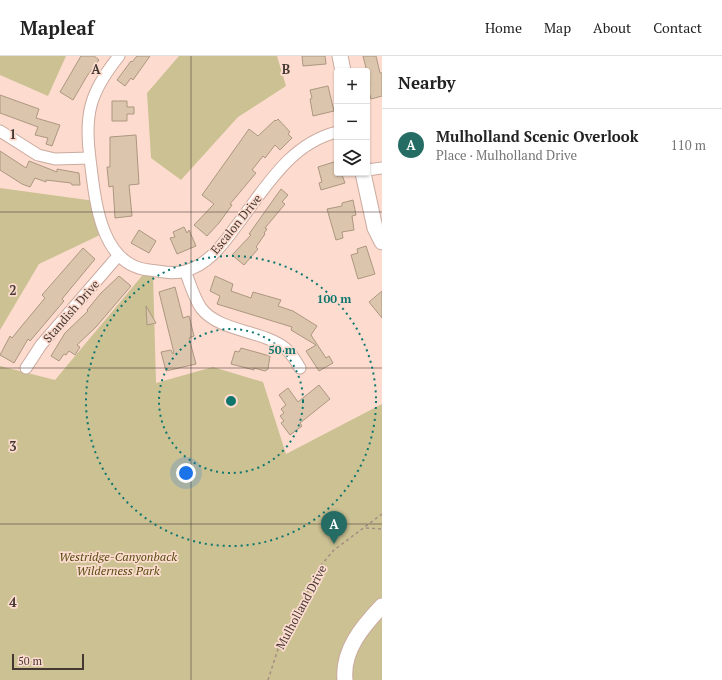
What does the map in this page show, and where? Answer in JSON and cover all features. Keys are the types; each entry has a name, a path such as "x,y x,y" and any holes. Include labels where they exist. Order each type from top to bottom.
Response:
{"main road":[{"path":"340,56 342,68"},
{"path":"365,176 376,228 382,242"},
{"path":"345,680 350,648 362,627 382,606"}],"street":[{"name":"Escalon Drive","path":"119,56 108,69 97,88 90,107 87,126 90,158 95,195 104,234 118,256 143,270 171,273 185,271 202,264 219,250 286,160 307,144 334,133"},
{"path":"0,131 38,154 55,159 90,158"},
{"path":"370,170 382,168"},
{"name":"Standish Drive","path":"26,368 41,345 118,256"},
{"path":"185,271 201,308 208,314 224,324 275,342 285,349 300,368"}],"path":[{"name":"Mulholland Drive","path":"268,680 278,649 322,564 334,550 382,514"},
{"path":"365,528 382,529"}],"green space":[{"path":"0,56 66,56 48,96 0,75"},
{"path":"179,56 277,56 286,86 238,117 181,180 151,158 147,93"},
{"path":"0,188 95,201 102,234 39,264 0,330"},
{"name":"Westridge-Canyonback Wilderness Park","path":"146,271 153,273 156,383 213,367 263,382 286,454 382,404 382,680 0,680 0,366 55,380"}],"building":[{"path":"81,56 94,56 99,60 87,76 73,100 60,92"},
{"path":"137,56 150,56 133,80 131,78 125,86 117,80 131,61 132,62"},
{"path":"302,56 325,56 326,64 303,66"},
{"path":"363,56 376,56 380,73 382,73 382,96 371,99 370,68 366,68"},
{"path":"328,86 334,111 313,116 310,90"},
{"path":"0,95 39,109 36,118 60,125 52,146 46,144 48,138 35,135 38,127 0,113"},
{"path":"112,101 127,101 127,107 134,107 134,114 127,114 127,121 112,121"},
{"path":"278,119 290,132 288,134 292,138 280,150 275,145 265,158 263,156 252,170 256,173 230,204 232,205 219,223 207,236 194,225 214,204 202,195 249,129 258,136"},
{"path":"136,135 139,184 129,185 132,216 115,218 113,186 109,187 107,167 110,167 110,137"},
{"path":"0,151 26,168 29,161 57,172 57,169 79,173 80,185 46,180 46,182 35,178 30,187 22,184 0,170"},
{"path":"334,162 334,176 342,176 345,183 321,190 319,183 322,182 318,167"},
{"path":"281,189 288,195 282,202 285,204 265,228 267,229 264,233 265,234 256,247 258,249 244,265 232,255 251,235 249,234"},
{"path":"353,200 356,215 352,216 354,230 342,232 343,238 336,240 327,209 342,206 342,203"},
{"path":"184,227 187,233 189,230 196,246 177,254 170,238 175,237 173,232"},
{"path":"139,230 156,241 149,253 131,243"},
{"path":"366,246 375,274 358,279 351,255 358,253 357,249"},
{"path":"83,248 95,259 62,299 64,301 30,341 28,339 14,363 0,355 10,336 12,338 45,298 42,295"},
{"path":"119,276 131,286 96,327 77,345 80,347 75,355 69,351 66,355 64,354 59,361 51,356 65,333 88,311 87,310 101,293"},
{"path":"215,276 233,284 231,291 251,298 253,292 281,300 278,306 293,311 317,326 311,335 326,358 329,356 333,363 319,371 306,351 316,345 291,330 292,327 217,304 220,296 210,291"},
{"path":"175,287 183,318 189,316 194,336 189,338 196,364 166,371 161,352 171,350 173,354 174,353 159,292"},
{"path":"382,291 382,318 369,302"},
{"path":"146,306 156,323 147,325"},
{"path":"241,348 270,356 268,369 265,371 254,368 254,370 231,364 235,351 239,352"},
{"path":"319,385 330,399 300,423 302,426 290,435 281,423 284,421 280,416 284,413 281,409 286,405 279,395 288,388 298,402"}],"place":[{"name":"Mulholland Scenic Overlook","path":"334,544"}]}
